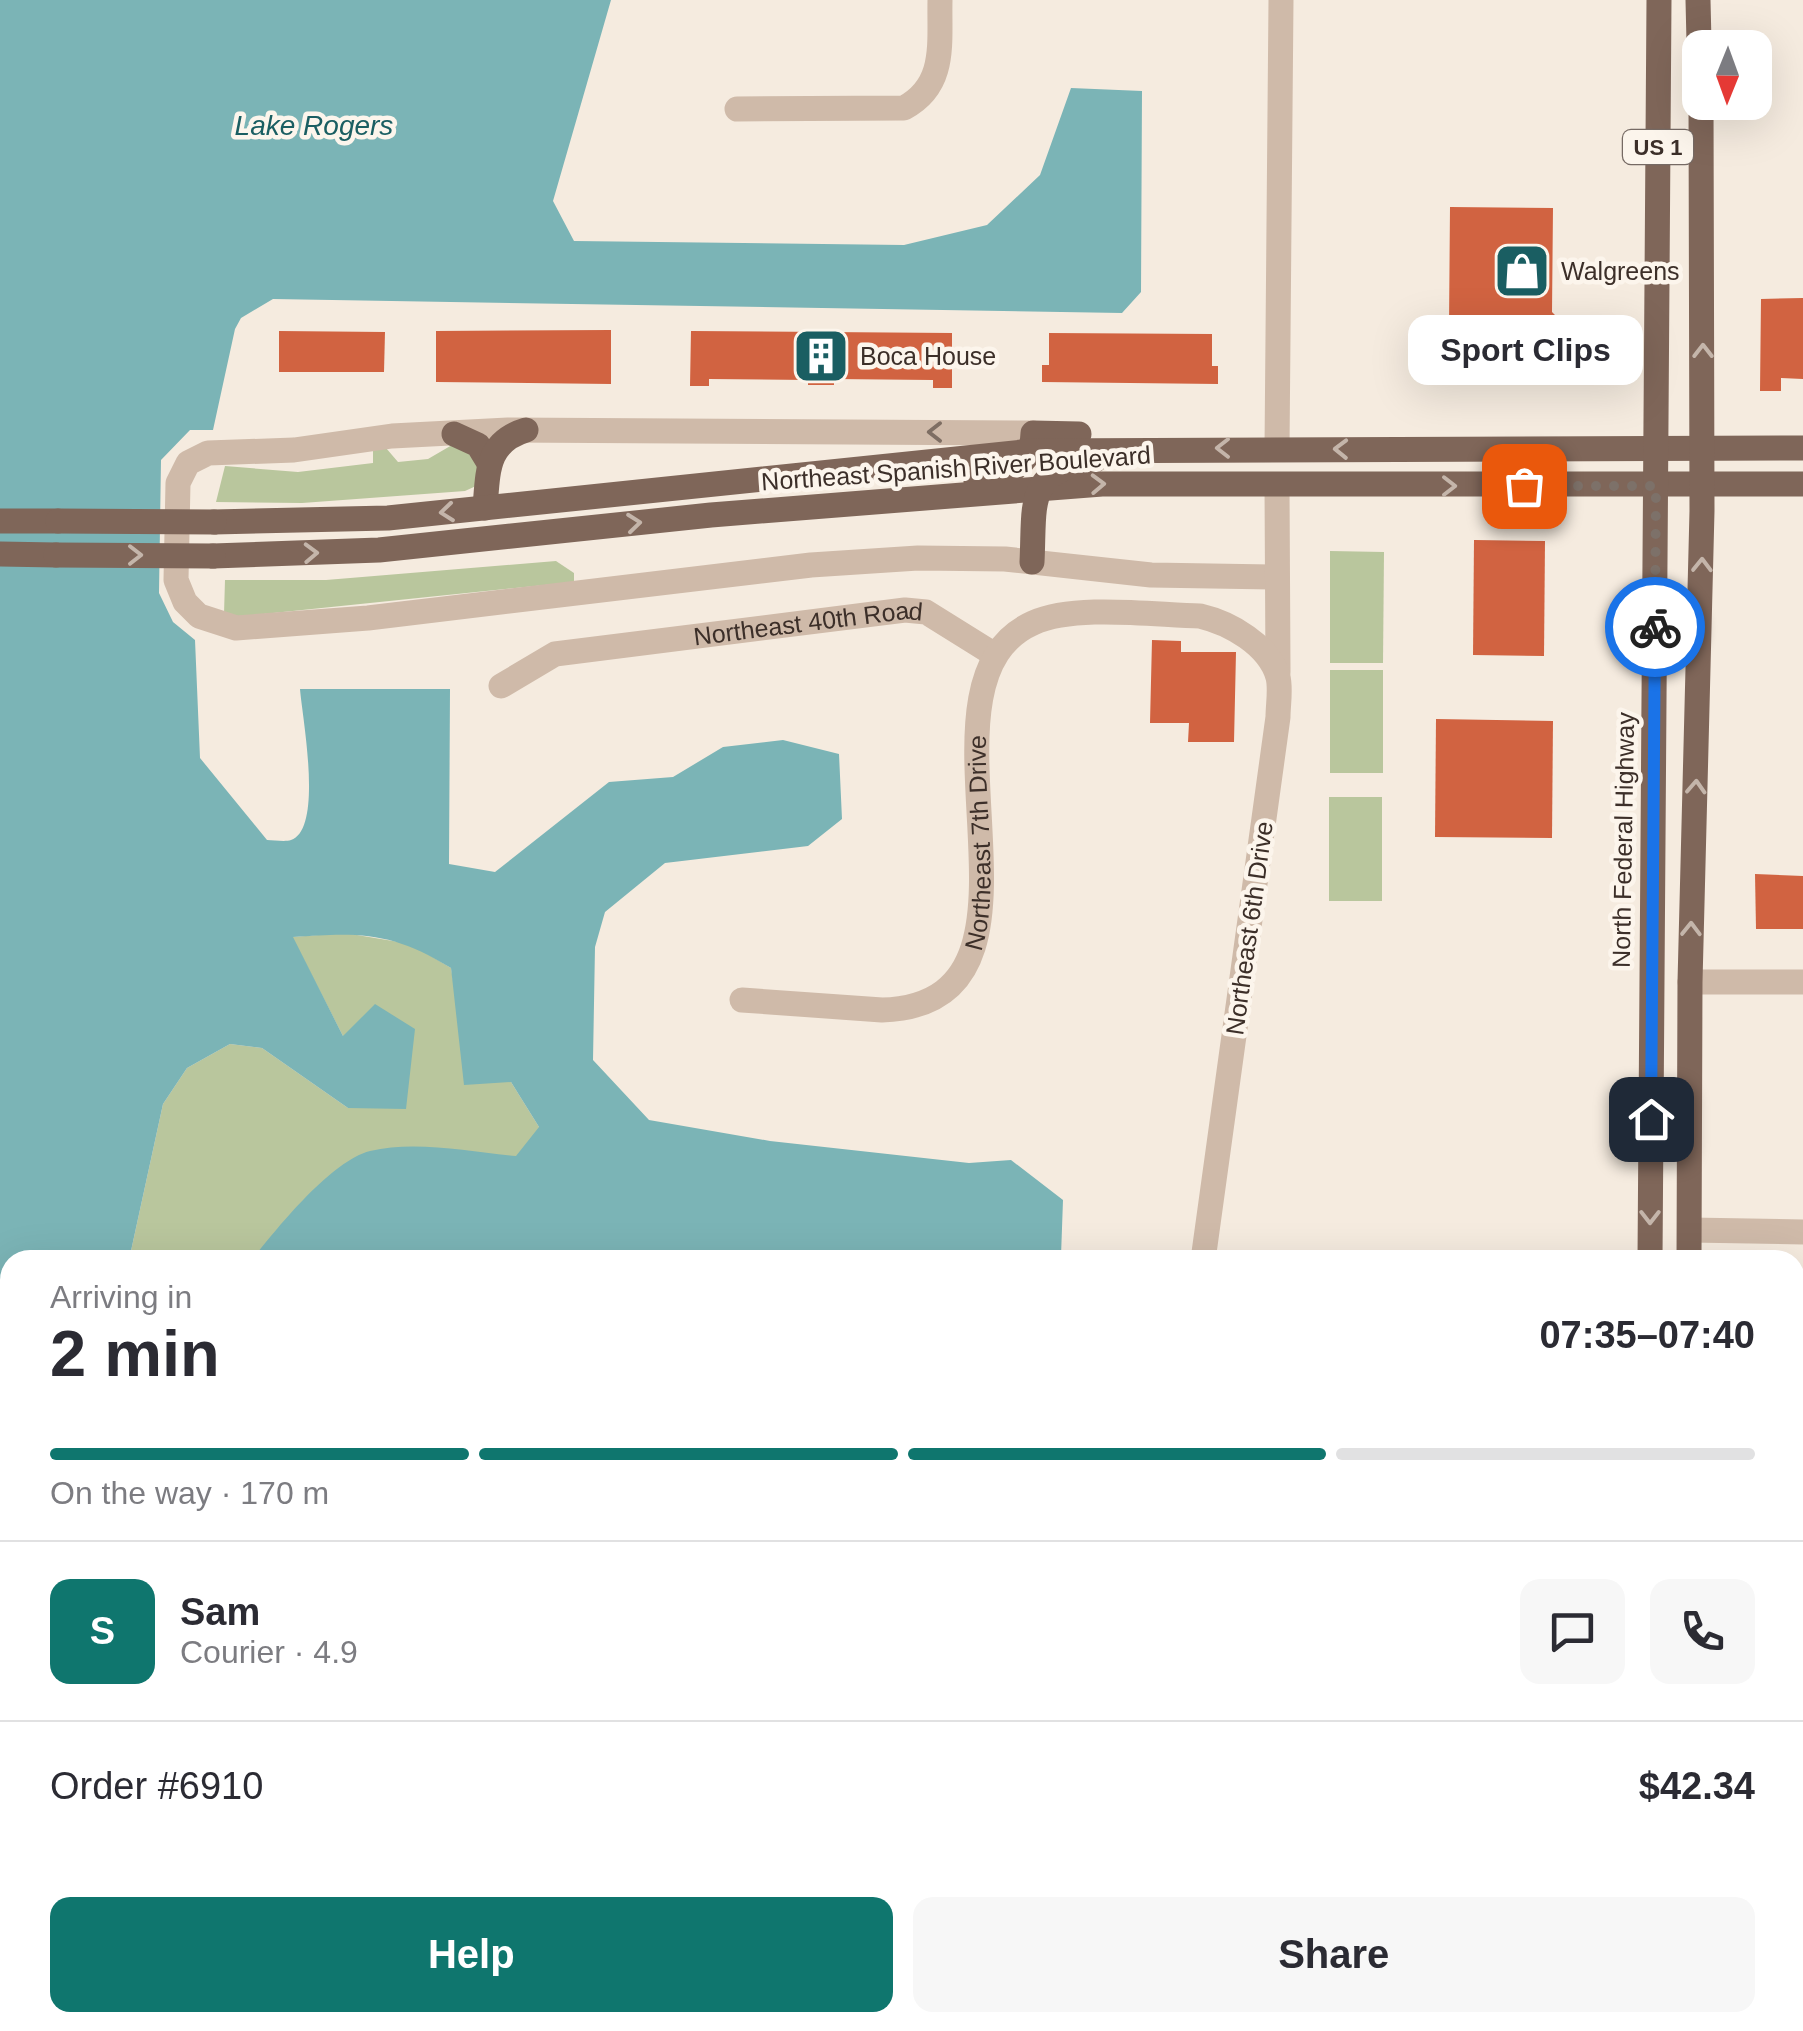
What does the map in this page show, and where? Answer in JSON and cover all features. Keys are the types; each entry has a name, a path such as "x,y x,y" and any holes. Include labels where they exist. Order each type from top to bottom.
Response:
{"main road":[{"name":"North Federal Highway","path":"1650,1250 1659,0"},
{"path":"1698,0 1699,30"},
{"name":"US 1","path":"1689,1250 1690,982 1702,485 1701,120"},
{"path":"485,508 489,463 499,443 526,430"},
{"path":"454,434 478,445 489,463"},
{"name":"Northeast Spanish River Boulevard","path":"0,520 330,522 485,508 1032,442 1168,448 1803,448"},
{"path":"868,503 1006,474 1026,462 1032,442"},
{"path":"1032,562 1033,508 1039,488 1065,466 1168,448"},
{"name":"Northeast Spanish River Boulevard","path":"0,554 213,556 379,550 1039,488 1803,484"},
{"path":"1652,909 1675,967 1690,982"},
{"path":"1652,979 1678,1006 1690,1052"}],"street":[{"path":"737,109 904,108 922,98 936,80 940,0"},
{"path":"1277,448 1281,0"},
{"name":"Northeast Spanish River Boulevard","path":"1032,442 526,430 392,436 294,450 217,452 195,458 180,476 176,571 185,602 199,616 218,625 264,627 850,561 952,557 1150,575 1277,577"},
{"name":"Northeast 6th Drive","path":"1203,1250 1278,717 1277,485"},
{"name":"Northeast 40th Road","path":"501,686 554,654 905,610 926,612 995,655"},
{"path":"995,655 1014,634 1050,616 1200,616 1220,620 1262,650 1278,677"},
{"name":"Northeast 7th Drive","path":"742,1000 902,1010 931,1000 955,982 975,946 978,926 980,704 995,655"},
{"path":"1690,982 1803,982"},
{"path":"1690,1230 1803,1232"}],"green space":[{"path":"452,445 467,451 479,467 476,486 465,491 302,503 216,502 225,466 298,472 373,463 373,449 386,448 398,462 428,459"},
{"path":"1330,551 1384,552 1383,663 1330,663"},
{"path":"556,561 574,573 574,582 234,617 224,614 225,580 326,580"},
{"path":"1330,670 1383,670 1383,773 1330,773"},
{"path":"1329,797 1382,797 1382,901 1329,901"},
{"path":"345,933 411,944 451,968 459,1016 511,1082 539,1127 555,1250 131,1250 163,1104 187,1068 230,1044 262,1048 348,1108 343,1036 292,937"}],"water":[{"name":"Lake Rogers","path":"0,0 611,0 553,201 574,241 904,245 987,225 1040,175 1071,88 1142,91 1141,292 1122,313 273,299 241,318 235,329 213,430 190,430 161,460 159,593 173,622 195,640 200,758 267,840 291,840 301,831 307,816 309,770 300,689 450,689 449,864 495,872 609,782 673,777 723,747 783,740 839,754 842,819 808,846 665,863 605,912 595,947 593,1060 649,1120 770,1141 969,1163 1011,1160 1063,1200 1061,1250 260,1250 305,1198 355,1157 370,1151 406,1147 516,1156 539,1127 511,1082 464,1085 451,968 393,941 338,935 293,937 343,1036 375,1004 415,1029 406,1109 348,1108 262,1048 230,1044 187,1068 163,1104 131,1250 0,1250"}],"building":[{"path":"1450,207 1553,208 1552,312 1561,321 1545,337 1536,328 1449,327"},
{"path":"1803,298 1803,379 1781,378 1781,391 1760,391 1761,299"},
{"path":"611,330 611,384 436,382 436,331"},
{"path":"279,331 385,332 384,372 279,372"},
{"name":"Boca House","path":"691,331 952,333 952,388 933,388 933,380 834,379 834,385 808,385 808,380 709,379 709,386 690,386"},
{"path":"1049,333 1212,334 1212,366 1218,366 1218,384 1042,382 1042,365 1049,365"},
{"path":"1474,540 1545,541 1544,656 1473,655"},
{"path":"1152,640 1181,641 1181,652 1236,652 1234,742 1188,742 1189,723 1150,723"},
{"path":"1436,719 1553,721 1552,838 1435,837"},
{"path":"1755,874 1803,876 1803,929 1756,929"}],"way so far":[{"path":"1524,486 1656,486 1655,627"}],"place":[{"name":"Walgreens","path":"1522,271"},
{"name":"Boca House","path":"821,356"},
{"name":"Sport Clips","path":"1524,486"}],"route":[{"path":"1651,1119 1655,627"}]}
